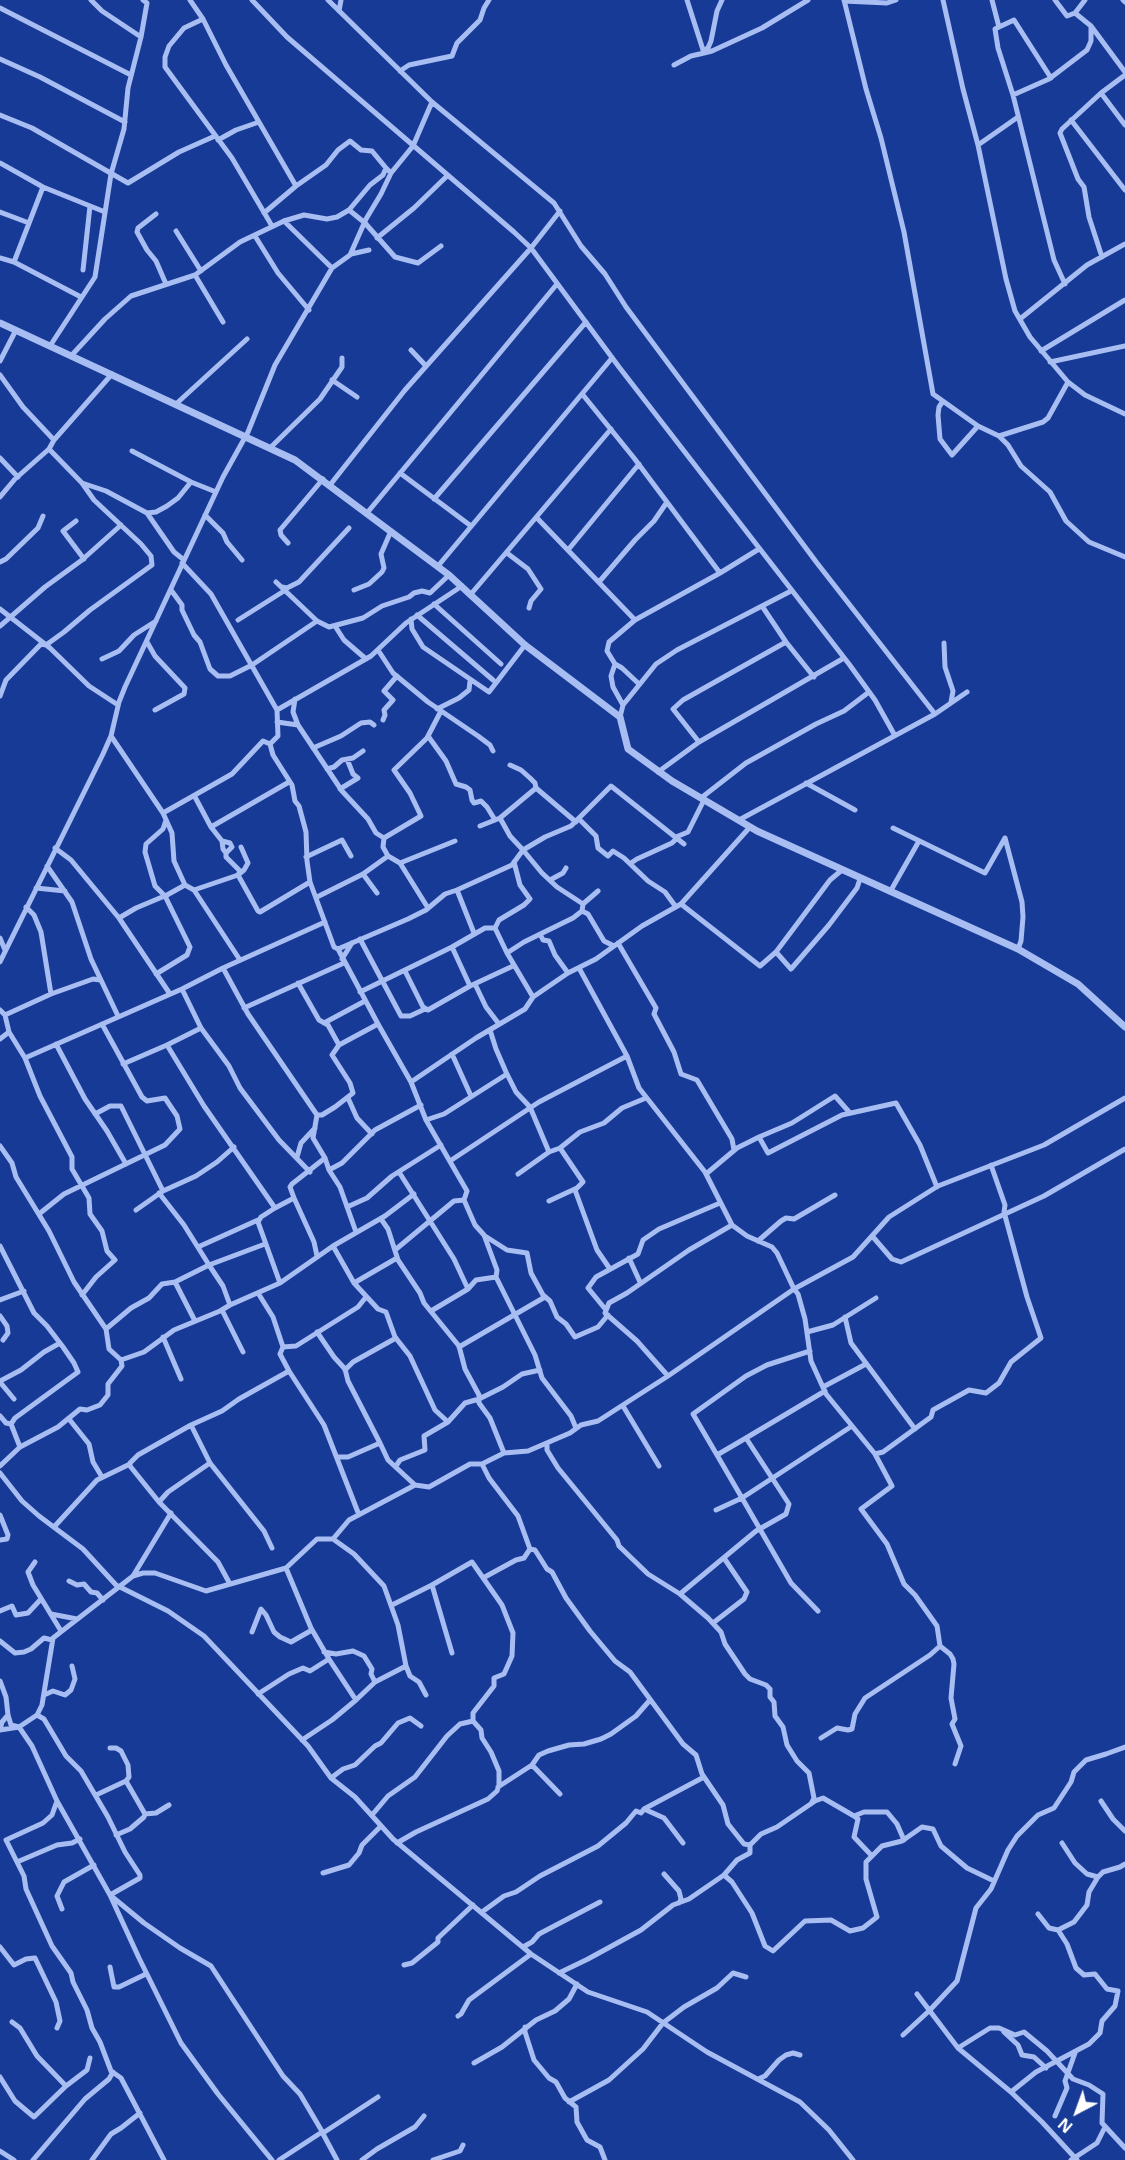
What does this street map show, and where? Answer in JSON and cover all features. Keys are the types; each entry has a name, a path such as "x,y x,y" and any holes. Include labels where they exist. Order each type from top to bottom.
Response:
{"street":[{"path":"92,0 102,11 141,36"},
{"path":"190,0 203,19 226,65 296,186"},
{"path":"252,0 287,38 531,248 612,358 844,658 869,692 894,734"},
{"path":"328,0 432,102 554,203 581,246 605,274 632,315 817,563 935,714"},
{"path":"339,11 341,0"},
{"path":"400,71 409,65 452,56 458,43 480,20 489,0"},
{"path":"687,0 704,52"},
{"path":"704,52 711,41 717,11 722,0"},
{"path":"674,65 762,28 808,0"},
{"path":"942,0 978,145 1006,279 1020,319 1041,351 1068,382 1097,401 1125,414"},
{"path":"992,0 999,27"},
{"path":"1055,0 1067,16 1075,13 1085,0"},
{"path":"50,346 95,277 111,174 124,129 131,75 141,36 146,1"},
{"path":"893,1 844,1 904,232 933,394 978,426 999,436 1008,445 1021,466 1050,492 1066,521 1089,542 1125,558"},
{"path":"0,8 131,75"},
{"path":"1075,13 1091,26 1125,73 1071,120 1060,133 1078,179 1084,187 1089,217 1102,257"},
{"path":"203,19 184,28 167,49 165,64 232,158 272,226"},
{"path":"1052,78 1014,20 995,29 1054,260 1065,284"},
{"path":"1013,95 1052,78 1087,50 1091,41 1091,26"},
{"path":"0,59 40,77 125,122"},
{"path":"1101,93 1125,125"},
{"path":"71,356 105,319 131,296 195,275 226,251 284,221 304,215 331,219 349,210 370,184 389,170 413,146 432,102"},
{"path":"0,115 32,128 128,183 179,152 259,122"},
{"path":"978,145 1018,117"},
{"path":"1071,120 1125,190"},
{"path":"264,213 326,165 338,150 350,141 361,150 372,151 389,170"},
{"path":"0,163 43,188 105,212"},
{"path":"350,255 366,219 381,194 389,170"},
{"path":"377,238 414,208 447,176"},
{"path":"14,262 43,188"},
{"path":"83,270 90,206"},
{"path":"349,210 365,223 393,255 415,263 422,261 441,246"},
{"path":"0,212 29,223"},
{"path":"330,485 372,430 560,212"},
{"path":"156,214 138,228 137,232 156,261 166,284"},
{"path":"284,221 332,268"},
{"path":"176,231 201,271"},
{"path":"255,236 278,273 309,310"},
{"path":"1020,319 1087,266 1125,244"},
{"path":"0,962 111,736 118,705 205,515 246,436 275,365 332,268 353,252 369,250"},
{"path":"0,258 14,262 81,297"},
{"path":"195,275 223,322"},
{"path":"368,513 557,284"},
{"path":"1041,351 1125,300"},
{"path":"434,499 585,322"},
{"path":"0,323 295,460 438,566 525,645 620,717"},
{"path":"0,361 16,330"},
{"path":"176,404 247,339"},
{"path":"1050,362 1125,346"},
{"path":"411,350 426,366"},
{"path":"270,448 320,399 342,367 342,358"},
{"path":"438,566 612,358"},
{"path":"0,497 49,449 54,440 112,374"},
{"path":"0,375 23,406 54,440"},
{"path":"332,380 357,397"},
{"path":"999,436 1043,422 1048,418 1068,382"},
{"path":"583,395 639,464 720,573"},
{"path":"943,401 938,415 940,439 952,455 978,426"},
{"path":"471,594 612,429"},
{"path":"0,696 6,680 41,644 46,645 153,565 151,556 94,500 82,483 49,449"},
{"path":"132,451 191,482 216,492"},
{"path":"0,458 18,477"},
{"path":"568,550 639,464"},
{"path":"400,473 471,526"},
{"path":"288,543 281,536 280,530 323,479"},
{"path":"147,513 156,512 167,506 178,498 191,482"},
{"path":"82,483 106,491 147,513 174,552 211,594 277,710 278,736 270,744"},
{"path":"599,582 654,521 667,502"},
{"path":"205,515 218,526 242,560"},
{"path":"0,562 38,528 43,516"},
{"path":"537,518 635,620"},
{"path":"76,521 63,531 84,559"},
{"path":"0,626 45,587 84,559 121,525"},
{"path":"280,586 287,588 299,582 349,528"},
{"path":"354,590 369,584 382,572 384,568 381,554 392,531"},
{"path":"639,684 615,664 607,651 609,642 635,620 759,549"},
{"path":"507,553 528,569 541,589 531,601 529,608"},
{"path":"280,586 316,621 326,627 363,618 382,606 409,597 414,593 422,591 430,593 449,575"},
{"path":"238,620 280,586"},
{"path":"277,710 366,660 411,619 462,586"},
{"path":"171,590 183,605 182,610 194,635 200,642 214,674 218,676 230,676 252,665 316,621"},
{"path":"791,591 677,650 656,664 623,705 620,717 628,749 658,772 750,827 1018,949 1078,984 1125,1027"},
{"path":"434,604 501,664"},
{"path":"762,606 786,642 814,677"},
{"path":"0,609 46,645 89,686 118,705"},
{"path":"417,615 493,680"},
{"path":"411,619 412,629 423,647 489,692 525,645"},
{"path":"102,659 120,651 134,635 157,620"},
{"path":"335,626 344,640 366,660"},
{"path":"147,642 155,656 182,684 185,691 184,694 155,710"},
{"path":"699,742 673,709 683,700 786,642"},
{"path":"944,643 945,667 953,692 951,704"},
{"path":"378,650 397,676 439,710 490,745 493,751"},
{"path":"658,772 699,742 844,658"},
{"path":"615,664 611,676 613,687 623,705"},
{"path":"382,720 385,715 384,710 393,700 384,691 397,676"},
{"path":"384,838 421,816 394,770 428,736 439,710 469,690 471,681"},
{"path":"631,863 637,858 672,843 687,832 703,799 746,762 844,711 869,692"},
{"path":"739,820 894,734 935,714 967,692"},
{"path":"295,699 292,712 298,725 340,789 368,819 376,833 384,838"},
{"path":"278,722 298,725"},
{"path":"313,748 341,736 361,723 370,722 374,725"},
{"path":"111,736 163,813 172,833 174,861 185,885 194,890 240,960"},
{"path":"428,736 446,761 456,784 470,790 474,803 481,801 487,807 550,880 583,907 604,941 616,945 656,1008 654,1014 674,1052 681,1074 697,1080 732,1139 734,1150"},
{"path":"163,813 195,797 231,774 263,741 270,744"},
{"path":"270,744 273,755 289,782 306,832 306,857 310,882 334,947 338,949 411,1082 426,1120 467,1191 464,1200 475,1225 485,1236 507,1250 527,1253 531,1273 545,1297 550,1301 557,1317 566,1324 575,1337 598,1328 607,1313 609,1303 627,1293 640,1282 665,1269 689,1250 732,1225"},
{"path":"327,769 363,751"},
{"path":"340,789 358,778 353,774 347,759"},
{"path":"510,765 521,770 535,783 536,788 593,832 598,841 598,848 608,856 613,851 631,863 648,881 760,966 776,952 830,880 842,870"},
{"path":"211,827 289,782"},
{"path":"806,783 855,810"},
{"path":"338,949 408,919 428,908 445,894 489,876 514,862 523,849 571,826 611,786 684,844"},
{"path":"480,826 497,819 536,788"},
{"path":"195,797 211,827 222,841 226,857 240,871 238,874 258,912 310,882"},
{"path":"156,974 190,951 165,896 155,886 144,852 146,843 163,829 166,820"},
{"path":"411,1082 525,1009 533,998 568,973 679,905 750,827"},
{"path":"893,828 985,873 1005,837 1022,902 1022,933 1018,949"},
{"path":"384,838 383,847 388,856 400,863 428,908"},
{"path":"306,857 342,840 351,856"},
{"path":"400,863 455,841"},
{"path":"890,892 919,841"},
{"path":"194,890 244,870 248,863 241,847"},
{"path":"55,848 70,860 119,918 170,994"},
{"path":"317,897 363,874 388,856"},
{"path":"495,928 499,920 530,899 520,885 514,862"},
{"path":"47,866 72,902 100,980 118,1016"},
{"path":"550,880 563,873 566,868"},
{"path":"363,874 377,893"},
{"path":"776,952 791,969 829,925 857,888 860,879"},
{"path":"119,918 185,885"},
{"path":"36,888 65,891"},
{"path":"457,890 459,901 474,933"},
{"path":"507,953 573,918 598,891"},
{"path":"26,907 34,915 41,932 51,994"},
{"path":"25,1058 182,989 325,922"},
{"path":"360,992 452,947 474,933 485,928 495,928"},
{"path":"495,928 513,966 533,998"},
{"path":"540,934 543,940 549,941 555,955 568,973"},
{"path":"0,938 5,951"},
{"path":"360,939 401,1016 410,1016 425,1009 428,1010 513,966"},
{"path":"244,1008 343,961 353,941"},
{"path":"452,947 486,1007 499,1024"},
{"path":"223,968 244,1008 317,1115 313,1138 340,1187 356,1232"},
{"path":"579,968 627,1056 639,1088 657,1108 706,1174 732,1225 772,1247 777,1253 798,1294 811,1361 824,1389 874,1454 892,1486 861,1509 887,1544 904,1584 915,1595 937,1626 940,1646 950,1654 954,1664 951,1698 955,1719 952,1724 961,1746 955,1764"},
{"path":"405,970 425,1009"},
{"path":"5,1015 51,994 93,979 100,980"},
{"path":"298,983 320,1020 330,1027 339,1045"},
{"path":"182,989 201,1028 229,1066 240,1088 279,1140 309,1172"},
{"path":"324,1023 365,1001"},
{"path":"0,1010 5,1015 9,1032 25,1058 40,1096 72,1157 72,1169 88,1198 90,1214 102,1231 107,1251 115,1260 96,1277 82,1295"},
{"path":"39,1214 52,1202 81,1186 165,1145 180,1128 179,1120 165,1098 147,1101 142,1097 102,1024"},
{"path":"317,1115 322,1115 353,1093 350,1083 332,1055 339,1045 378,1024"},
{"path":"123,1064 167,1046 201,1028"},
{"path":"490,1030 507,1074 516,1092 531,1108 549,1152"},
{"path":"0,1039 9,1032"},
{"path":"56,1044 126,1164"},
{"path":"167,1046 204,1106 275,1208"},
{"path":"452,1054 471,1096"},
{"path":"450,1161 531,1108 627,1056"},
{"path":"426,1120 444,1114 507,1074"},
{"path":"706,1174 734,1150 792,1123 835,1096 850,1113"},
{"path":"348,1098 357,1118 372,1134"},
{"path":"518,1174 549,1152 560,1148 580,1132 604,1123 622,1108 646,1098"},
{"path":"333,1539 349,1520 414,1485 429,1487 470,1464 482,1464 504,1453 528,1451 547,1444 581,1425 598,1421 794,1289 853,1257 890,1217 937,1187 1044,1145 1125,1098"},
{"path":"759,1137 768,1153 842,1115 896,1103 920,1145 937,1187"},
{"path":"329,1170 342,1162 384,1124 421,1105"},
{"path":"95,1114 110,1106 121,1106 161,1192 223,1286 230,1305"},
{"path":"297,1157 301,1143 315,1128"},
{"path":"347,1207 367,1198 399,1172 441,1145"},
{"path":"0,1146 12,1163 16,1177 39,1214 82,1295 106,1329 109,1349 121,1360 122,1366 108,1384 108,1395 100,1405 87,1410 80,1409 58,1427 20,1447 0,1466"},
{"path":"136,1210 161,1192 196,1176 234,1147"},
{"path":"560,1148 583,1182 575,1190 597,1250 610,1269"},
{"path":"873,1237 892,1259 901,1262 1044,1196 1125,1149"},
{"path":"317,1256 314,1242 290,1185 325,1158"},
{"path":"874,1454 883,1452 931,1418 933,1410 969,1390 986,1393 999,1383 1011,1362 1041,1338 1027,1298 1005,1214 1005,1205 991,1166"},
{"path":"399,1172 454,1258 468,1289"},
{"path":"549,1201 578,1188"},
{"path":"121,1360 144,1352 163,1337 279,1283 317,1256 381,1219 414,1194"},
{"path":"758,1241 786,1218 794,1219 835,1195"},
{"path":"198,1247 258,1220 294,1198"},
{"path":"395,1250 454,1201 464,1200"},
{"path":"668,1376 637,1341 607,1313 588,1288 596,1277 638,1254 643,1239 658,1229 720,1203"},
{"path":"381,1219 388,1229 398,1258 424,1303 459,1347 479,1403 490,1418 504,1453"},
{"path":"258,1220 264,1244 279,1283"},
{"path":"485,1236 497,1270 496,1277 535,1355 542,1378 571,1416 576,1428"},
{"path":"106,1329 131,1308 149,1298 162,1284 175,1282 209,1265 264,1244"},
{"path":"0,1245 2,1254 34,1313 60,1343 78,1372 15,1418 11,1424"},
{"path":"333,1246 354,1283 378,1309 386,1312 396,1338 410,1356 435,1410 448,1422"},
{"path":"354,1283 398,1258"},
{"path":"629,1258 640,1282"},
{"path":"431,1311 468,1289 476,1280 496,1277"},
{"path":"175,1282 195,1322"},
{"path":"0,1300 24,1291"},
{"path":"258,1293 273,1317 283,1347 280,1354 324,1425 360,1515"},
{"path":"283,1347 296,1346 358,1307 366,1297"},
{"path":"459,1347 545,1297"},
{"path":"807,1332 833,1325 876,1298"},
{"path":"222,1310 243,1352"},
{"path":"0,1316 8,1326 8,1333 3,1340"},
{"path":"845,1317 851,1343 915,1429"},
{"path":"317,1332 345,1370 348,1381 388,1460 414,1485"},
{"path":"163,1337 181,1379"},
{"path":"345,1370 353,1362 396,1338"},
{"path":"14,1399 0,1381 21,1370 60,1343"},
{"path":"810,1351 767,1365 746,1376 693,1414 791,1583 818,1611"},
{"path":"717,1455 866,1364"},
{"path":"396,1466 400,1461 425,1450 424,1436 448,1422 465,1403 503,1387 522,1374 540,1370"},
{"path":"54,1527 97,1480 130,1464 138,1455 191,1425 222,1411 289,1371"},
{"path":"623,1406 659,1466"},
{"path":"0,1416 6,1423 11,1424"},
{"path":"69,1419 88,1444 93,1462 102,1477"},
{"path":"11,1424 20,1447"},
{"path":"191,1425 210,1463 264,1531 272,1548"},
{"path":"716,1510 742,1498 852,1426"},
{"path":"680,1594 760,1529 786,1514 789,1504 787,1498 746,1438"},
{"path":"337,1457 348,1457 380,1443"},
{"path":"547,1444 547,1450 558,1468 617,1540 619,1546 648,1574 680,1594 713,1623 721,1632 725,1644 745,1674 770,1689 775,1716 783,1727 787,1745 797,1761 809,1773 814,1798 811,1804"},
{"path":"159,1502 168,1492 210,1463"},
{"path":"130,1464 159,1502 218,1562 230,1584"},
{"path":"482,1464 489,1478 518,1516 530,1549 525,1558 516,1560 483,1578"},
{"path":"0,1473 2,1479 22,1501 83,1550 119,1587 168,1611 196,1629 302,1740 320,1760 331,1778 355,1797 398,1843 531,1954 597,1996 647,2012 707,2052 800,2102 829,2130 853,2160"},
{"path":"8,1715 2,1722 0,1730 19,1726 36,1715 42,1705 52,1641 61,1631 133,1576 171,1513"},
{"path":"0,1515 8,1535 7,1539 0,1540"},
{"path":"133,1576 155,1573 206,1591 286,1568 317,1539 333,1539 354,1554 364,1568 384,1586 403,1644 406,1666 410,1676 419,1682 426,1695"},
{"path":"530,1549 535,1550 547,1569 552,1572 566,1598 590,1631 615,1661 630,1672 683,1744 696,1755 704,1778 723,1804 728,1824 744,1844 750,1845"},
{"path":"713,1623 744,1599 747,1592 724,1558"},
{"path":"35,1562 28,1572 41,1599 61,1631"},
{"path":"392,1605 472,1562 502,1605 513,1633 512,1656 504,1674 494,1678 494,1686 473,1713 472,1721"},
{"path":"286,1568 312,1630 328,1659 356,1700"},
{"path":"69,1581 77,1585 84,1584 103,1600"},
{"path":"432,1585 452,1653"},
{"path":"0,1611 12,1606 16,1615 28,1613 41,1599"},
{"path":"252,1632 261,1610 266,1615 273,1632 291,1642 312,1630"},
{"path":"51,1614 76,1619"},
{"path":"0,1641 15,1653 24,1653 44,1638 52,1641"},
{"path":"822,1738 837,1728 852,1729 855,1714 865,1698 940,1646"},
{"path":"324,1652 336,1654 353,1650 364,1656 372,1669 371,1674 375,1682"},
{"path":"258,1694 289,1674 303,1668 310,1671 328,1659"},
{"path":"44,1695 53,1691 64,1695 71,1690 75,1679 72,1665"},
{"path":"302,1740 333,1720 375,1682 406,1666"},
{"path":"0,1681 6,1697 11,1725 19,1726 32,1746 57,1801 110,1894 146,1974 181,2043 270,2159"},
{"path":"498,1787 532,1765 539,1755 569,1744 584,1744 611,1734 631,1720 650,1700"},
{"path":"36,1715 44,1719 66,1756 81,1771 141,1878 110,1894"},
{"path":"331,1778 355,1765 381,1743 398,1723 410,1718 421,1726"},
{"path":"398,1843 494,1794 498,1787 499,1771 482,1738 481,1730 472,1721"},
{"path":"372,1815 388,1796 415,1776 447,1736 460,1724 472,1721"},
{"path":"903,2035 957,1981 976,1908 994,1881 1017,1836 1038,1815 1054,1808 1071,1782 1074,1772 1086,1760 1125,1747"},
{"path":"96,1795 126,1781 129,1772 124,1756 116,1748 110,1748"},
{"path":"532,1765 560,1794"},
{"path":"482,1912 504,1896 516,1892 540,1876 598,1846 626,1823 636,1811 641,1813 644,1809 704,1778"},
{"path":"126,1781 145,1814"},
{"path":"558,1973 640,1930 679,1903 689,1899 724,1875 737,1860 750,1853 750,1845 761,1833 777,1827 823,1798 858,1819 854,1837 872,1856"},
{"path":"57,1801 52,1815 43,1823 6,1840 24,1876 26,1889 52,1946 70,1973 87,2010 92,2028 111,2071 121,2078 163,2160"},
{"path":"1101,1801 1113,1819 1125,1831"},
{"path":"145,1814 156,1813 169,1805"},
{"path":"644,1809 664,1818 683,1843"},
{"path":"854,1816 864,1812 887,1812 897,1824 904,1840"},
{"path":"117,1835 140,1822 145,1814"},
{"path":"323,1872 349,1864 359,1853 362,1845 381,1826"},
{"path":"724,1875 732,1882 752,1913 765,1946 773,1951 805,1921 831,1920 850,1930 863,1928 877,1917 866,1879 866,1862 882,1846 904,1840 922,1827 933,1828 941,1846 967,1868 994,1881"},
{"path":"17,1862 57,1845 72,1843 80,1839"},
{"path":"1062,1843 1075,1863 1087,1874 1098,1877"},
{"path":"1038,1914 1049,1928 1058,1930 1074,1922 1087,1905 1089,1892 1098,1877 1103,1872 1125,1864"},
{"path":"62,1909 57,1896 64,1882 94,1865"},
{"path":"664,1874 679,1891 681,1895 679,1903"},
{"path":"110,1894 144,1923 211,1966 283,2076 300,2094 337,2160"},
{"path":"523,1947 539,1934 600,1902"},
{"path":"404,1965 412,1964 421,1957 473,1905"},
{"path":"1011,2092 1046,2068 1089,2044 1100,2033 1102,2021 1115,2006 1122,1991 1107,1989 1095,1974 1084,1975 1076,1968 1067,1944 1058,1930"},
{"path":"0,1947 14,1965 26,1959 35,1958 56,2002 60,2021 57,2028"},
{"path":"458,2016 470,2000 531,1954"},
{"path":"110,1967 114,1987 119,1987 146,1974"},
{"path":"569,2102 609,2080 643,2049 663,2023 684,2007 717,1988 733,1973 746,1977"},
{"path":"474,2063 525,2027 555,2011 568,1998 577,1984"},
{"path":"917,1994 958,2048 1011,2092 1042,2122 1074,2159 1097,2143 1106,2127"},
{"path":"12,2022 20,2028 37,2056 66,2086"},
{"path":"525,2027 526,2038 537,2066 556,2082 565,2098 576,2107 576,2122 587,2140 600,2147 604,2160"},
{"path":"958,2048 990,2028 1015,2035 1024,2032 1047,2051 1072,2079 1089,2085 1103,2094 1102,2123 1125,2148"},
{"path":"1002,2030 1018,2045 1022,2055 1034,2057 1046,2068"},
{"path":"516,2035 526,2038"},
{"path":"1054,2116 1067,2088 1065,2081 1075,2052"},
{"path":"758,2079 765,2076 786,2055 793,2053 800,2055"},
{"path":"0,2077 15,2101 34,2117 66,2086 87,2070 90,2058"},
{"path":"33,2160 84,2099 109,2079 113,2072"},
{"path":"279,2160 378,2097"},
{"path":"92,2160 111,2134 140,2113"},
{"path":"362,2160 376,2149 415,2127 424,2116"},
{"path":"433,2160 460,2151 463,2145"},
{"path":"0,2151 14,2160"}]}
